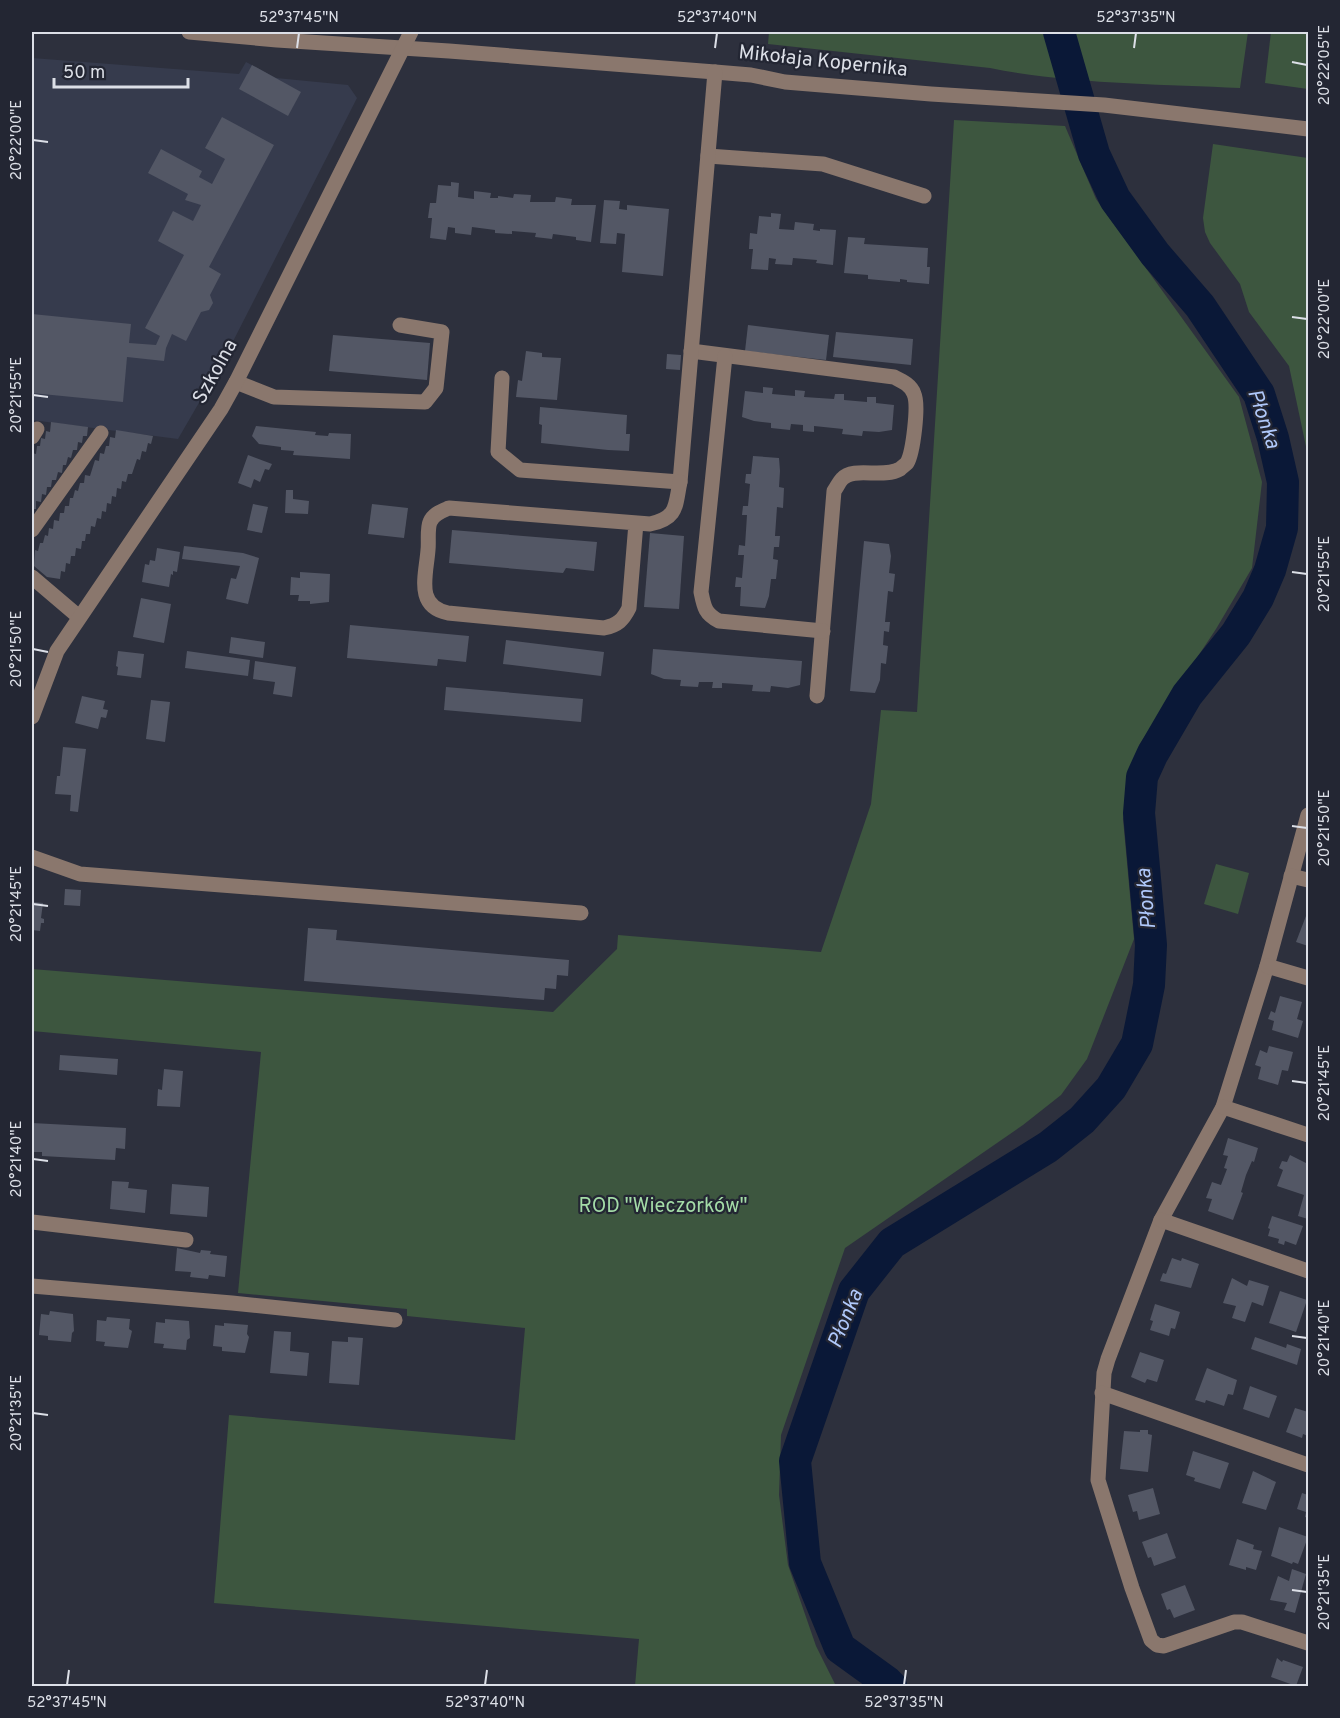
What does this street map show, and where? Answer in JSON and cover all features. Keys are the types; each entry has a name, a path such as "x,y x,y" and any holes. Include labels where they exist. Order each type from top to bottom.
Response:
{"street":[{"name":"Mikołaja Kopernika","path":"189,32 277,36 403,49 751,75 785,82 830,86 1104,105 1308,129"},
{"name":"Szkolna","path":"32,717 57,651 236,382 411,32"},
{"path":"636,523 629,608 624,619 615,625 604,628 448,614 429,605 424,591 430,522 439,512 449,508 636,523 662,521 672,515 680,482 715,72"},
{"path":"708,156 823,164 924,196"},
{"path":"236,382 274,397 425,402 436,388 442,332 400,325"},
{"path":"692,351 894,377 907,384 915,395 916,409 911,451 907,463 899,470 888,473 853,473 843,478 834,491 817,696"},
{"path":"725,356 701,592 704,608 709,616 718,621 823,631"},
{"path":"502,378 498,452 519,470 680,482"},
{"path":"32,530 101,433"},
{"path":"32,577 79,616"},
{"path":"1308,815 1267,966 1222,1107 1161,1220 1108,1359 1102,1393 1098,1480 1132,1588 1156,1645 1164,1646 1234,1622 1242,1622 1308,1643"},
{"path":"32,857 80,874 581,913"},
{"path":"1291,876 1308,880"},
{"path":"1267,966 1308,978"},
{"path":"1222,1107 1308,1135"},
{"path":"1161,1220 1308,1271"},
{"path":"32,1222 186,1240"},
{"path":"32,1286 395,1320"},
{"path":"1102,1393 1308,1465"}],"shaded area":[{"path":"32,58 239,74 246,62 276,78 348,85 357,98 222,363 178,439 32,420"}],"green space":[{"path":"769,32 1248,32 1240,88 1082,80 768,44"},
{"path":"1271,32 1308,32 1308,89 1265,83"},
{"name":"ROD \"Wieczorków\"","path":"954,120 1065,126 1096,199 1239,397 1262,482 1252,568 1216,629 1139,745 1123,819 1134,939 1087,1059 1061,1095 1023,1125 845,1248 781,1435 779,1495 788,1565 816,1646 836,1686 635,1686 639,1639 214,1603 229,1415 515,1440 525,1328 407,1316 407,1309 238,1293 261,1052 32,1031 32,969 553,1012 617,949 618,935 821,952 871,804 881,710 917,712"},
{"path":"1213,144 1308,158 1308,456 1289,366 1249,312 1240,284 1210,243 1205,232 1203,218"},
{"path":"1216,864 1249,873 1238,914 1204,904"}],"building":[{"path":"252,65 301,92 288,116 239,89"},
{"path":"222,117 274,145 209,267 221,274 210,295 213,303 209,310 201,312 186,341 172,334 164,361 127,357 123,402 32,393 32,314 131,324 129,343 156,345 160,336 145,328 184,255 158,241 173,211 193,221 201,205 185,200 188,194 148,173 161,149 202,171 199,177 212,184 225,159 205,148"},
{"path":"451,182 459,183 458,197 474,199 474,191 491,193 490,198 498,198 498,196 513,198 514,194 531,195 530,202 555,202 556,197 572,199 571,205 596,205 591,242 576,240 576,237 553,234 552,239 535,237 536,233 512,231 512,234 495,233 495,230 472,227 471,235 455,233 455,228 448,227 446,240 430,238 432,218 428,218 430,203 436,203 438,185 451,186"},
{"path":"604,200 620,201 619,209 627,210 627,205 669,209 663,276 622,272 625,234 617,233 616,244 600,243"},
{"path":"771,213 781,214 779,229 794,230 795,222 814,224 813,230 836,230 833,265 816,263 817,260 793,258 792,265 775,264 776,259 769,258 768,270 751,269 753,249 749,249 750,233 757,234 759,216 771,217"},
{"path":"848,237 865,238 864,244 928,248 929,284 900,279 900,282 868,279 868,275 844,273"},
{"path":"748,325 829,335 826,360 745,351"},
{"path":"836,332 913,339 911,365 833,357"},
{"path":"333,335 430,343 427,380 329,371"},
{"path":"526,351 542,353 542,357 561,358 557,400 516,397 518,380 522,381"},
{"path":"667,354 681,355 680,370 666,369"},
{"path":"763,387 773,388 772,394 795,396 795,390 805,391 804,397 834,399 835,394 844,394 844,400 867,402 867,397 876,397 876,403 894,405 892,430 863,431 862,436 842,434 843,429 814,426 814,432 803,431 803,425 791,424 790,430 771,428 771,423 742,417 745,391 763,393"},
{"path":"540,407 627,415 626,434 630,434 629,451 541,443"},
{"path":"51,422 88,427 87,436 83,436 82,443 78,442 77,450 73,450 71,458 68,457 66,465 63,465 62,473 58,472 56,480 52,480 51,487 47,487 46,495 42,494 41,502 36,501 36,509 32,509 32,453 36,454 41,438 45,439 46,431 50,432"},
{"path":"256,426 316,432 315,435 351,434 350,459 293,455 294,451 259,444 252,436"},
{"path":"116,430 153,436 151,444 148,443 146,452 142,451 140,460 137,459 132,474 128,474 126,482 122,481 121,489 117,488 116,497 112,496 111,504 107,503 106,512 102,511 101,519 97,518 95,527 91,526 90,534 86,534 85,541 82,541 81,549 76,548 75,556 71,556 70,564 66,563 65,572 61,571 60,579 47,577 34,566 35,550 38,551 45,535 48,536 49,528 53,529 54,520 59,521 60,513 64,513 65,506 69,506 70,498 73,498 75,490 78,491 80,483 84,483 85,475 90,476 95,460 99,461 100,453 104,454 106,446 109,446 110,437 115,438"},
{"path":"248,455 272,464 269,470 265,469 260,482 254,479 251,488 238,483"},
{"path":"753,456 779,458 779,487 784,488 783,508 777,507 775,536 780,536 779,547 774,547 773,559 778,560 776,579 771,579 765,608 740,606 741,587 735,587 736,577 742,578 744,555 738,555 739,545 745,546 747,515 742,515 743,506 748,506 750,484 745,483 746,474 751,474"},
{"path":"286,490 293,490 293,499 309,501 308,514 285,513"},
{"path":"253,504 268,507 262,533 247,530"},
{"path":"372,504 408,508 404,538 368,534"},
{"path":"452,530 597,542 594,571 566,568 563,573 449,563"},
{"path":"650,533 684,536 679,609 644,607"},
{"path":"864,541 889,544 891,556 889,573 895,574 893,592 888,591 885,622 890,622 889,632 884,631 883,645 888,646 886,664 881,663 880,680 875,693 850,691"},
{"path":"184,546 243,553 259,558 248,604 226,599 231,578 236,579 240,566 182,559"},
{"path":"157,548 180,552 177,572 173,571 173,575 171,574 169,587 142,582 145,564 149,565 150,560 155,561"},
{"path":"300,572 330,574 329,602 310,604 310,601 298,601 299,595 290,595 291,577 300,578"},
{"path":"141,598 171,604 164,643 133,637"},
{"path":"350,625 469,636 466,662 438,659 437,666 347,658"},
{"path":"231,637 265,642 263,658 229,653"},
{"path":"506,640 604,652 601,676 503,664"},
{"path":"653,649 802,661 800,685 788,688 771,686 770,692 752,691 753,685 722,683 722,688 712,688 713,682 699,682 698,687 680,686 681,680 664,679 651,674"},
{"path":"118,651 144,654 141,678 117,675"},
{"path":"187,651 250,660 248,676 185,668"},
{"path":"255,661 296,667 292,697 273,694 275,682 253,679"},
{"path":"446,687 583,699 581,722 444,710"},
{"path":"82,696 105,701 103,709 108,710 106,718 101,717 98,729 75,723"},
{"path":"151,700 170,702 165,742 146,739"},
{"path":"63,747 86,749 78,812 70,811 71,795 55,794 57,776 60,776"},
{"path":"65,889 81,890 80,906 64,905"},
{"path":"32,902 43,903 41,918 44,919 44,923 41,923 40,931 32,930"},
{"path":"1306,916 1308,917 1308,946 1296,942"},
{"path":"308,928 337,930 336,940 569,960 568,976 557,975 556,989 545,988 544,1000 304,981"},
{"path":"1280,996 1302,1002 1297,1019 1303,1021 1298,1038 1272,1030 1274,1021 1268,1019 1271,1011 1275,1013"},
{"path":"1269,1046 1293,1052 1288,1071 1282,1070 1278,1085 1258,1079 1261,1067 1255,1065 1260,1050 1267,1053"},
{"path":"60,1055 118,1059 117,1075 59,1070"},
{"path":"164,1069 183,1071 180,1107 157,1106 158,1089 162,1090"},
{"path":"32,1123 126,1128 125,1149 116,1148 115,1160 42,1156 42,1152 32,1152"},
{"path":"1228,1138 1258,1148 1254,1162 1252,1161 1246,1175 1241,1192 1243,1193 1233,1220 1208,1211 1212,1199 1206,1198 1212,1182 1221,1185 1227,1169 1224,1168 1228,1156 1223,1155"},
{"path":"1290,1155 1308,1164 1308,1219 1298,1216 1304,1195 1277,1186 1283,1170 1279,1168 1282,1161 1287,1162"},
{"path":"112,1181 129,1182 128,1188 147,1190 145,1213 110,1209"},
{"path":"172,1184 209,1187 207,1217 170,1214"},
{"path":"1272,1216 1303,1226 1296,1245 1285,1241 1284,1245 1278,1243 1279,1239 1268,1236"},
{"path":"177,1248 200,1253 201,1250 211,1251 210,1254 227,1256 225,1277 209,1275 208,1279 190,1277 191,1272 175,1271"},
{"path":"1172,1258 1181,1261 1182,1258 1199,1264 1191,1288 1160,1281 1163,1273 1166,1274"},
{"path":"1232,1278 1247,1286 1249,1280 1269,1286 1263,1306 1252,1302 1245,1322 1232,1318 1236,1306 1223,1303"},
{"path":"1280,1291 1307,1300 1296,1332 1269,1323"},
{"path":"1155,1304 1180,1312 1175,1329 1171,1328 1169,1336 1150,1330 1153,1321 1150,1320"},
{"path":"50,1311 73,1314 74,1331 71,1342 48,1340 48,1336 39,1335 41,1314 49,1315"},
{"path":"107,1317 130,1319 129,1329 132,1331 128,1348 104,1346 105,1342 96,1341 97,1320 106,1321"},
{"path":"165,1319 189,1321 190,1338 187,1340 186,1350 163,1348 164,1344 154,1343 156,1322 165,1323"},
{"path":"224,1323 248,1325 249,1337 245,1353 222,1351 222,1347 213,1346 215,1325 224,1326"},
{"path":"274,1331 291,1332 290,1351 309,1353 307,1376 270,1373"},
{"path":"348,1337 363,1338 359,1385 329,1383 332,1341 348,1342"},
{"path":"1255,1337 1286,1348 1287,1344 1301,1349 1297,1365 1251,1349"},
{"path":"1140,1352 1164,1360 1157,1382 1147,1379 1145,1383 1131,1377"},
{"path":"1207,1368 1237,1380 1233,1395 1228,1394 1224,1406 1206,1400 1205,1403 1195,1400"},
{"path":"1250,1386 1277,1396 1269,1418 1243,1409"},
{"path":"1295,1408 1308,1412 1308,1436 1303,1434 1302,1438 1286,1432"},
{"path":"1140,1430 1148,1430 1148,1434 1152,1435 1148,1472 1120,1469 1124,1431 1140,1432"},
{"path":"1193,1451 1229,1463 1220,1489 1194,1481 1195,1478 1186,1475"},
{"path":"1253,1471 1276,1482 1266,1510 1242,1503"},
{"path":"1153,1488 1160,1514 1139,1520 1137,1511 1133,1512 1128,1495"},
{"path":"1302,1493 1308,1495 1308,1518 1305,1517 1306,1512 1297,1509"},
{"path":"1279,1527 1308,1537 1298,1564 1271,1556"},
{"path":"1167,1533 1176,1558 1154,1566 1142,1542"},
{"path":"1237,1539 1254,1545 1253,1549 1262,1551 1256,1570 1246,1567 1246,1570 1229,1565"},
{"path":"1292,1569 1306,1574 1295,1613 1284,1610 1287,1603 1270,1600 1278,1576 1289,1581"},
{"path":"1185,1585 1195,1610 1174,1618 1170,1609 1167,1610 1161,1594"},
{"path":"1277,1658 1282,1662 1283,1660 1303,1667 1296,1686 1271,1677"}],"waterway":[{"name":"Płonka","path":"891,1686 840,1648 805,1563 795,1461 854,1291 892,1243 1048,1147 1082,1120 1111,1088 1137,1044 1149,985 1151,945 1139,813 1142,777 1152,755 1187,695 1236,634 1258,598 1270,570 1282,528 1283,482 1273,438 1259,394 1200,306 1155,254 1115,199 1094,154 1059,32"}]}
